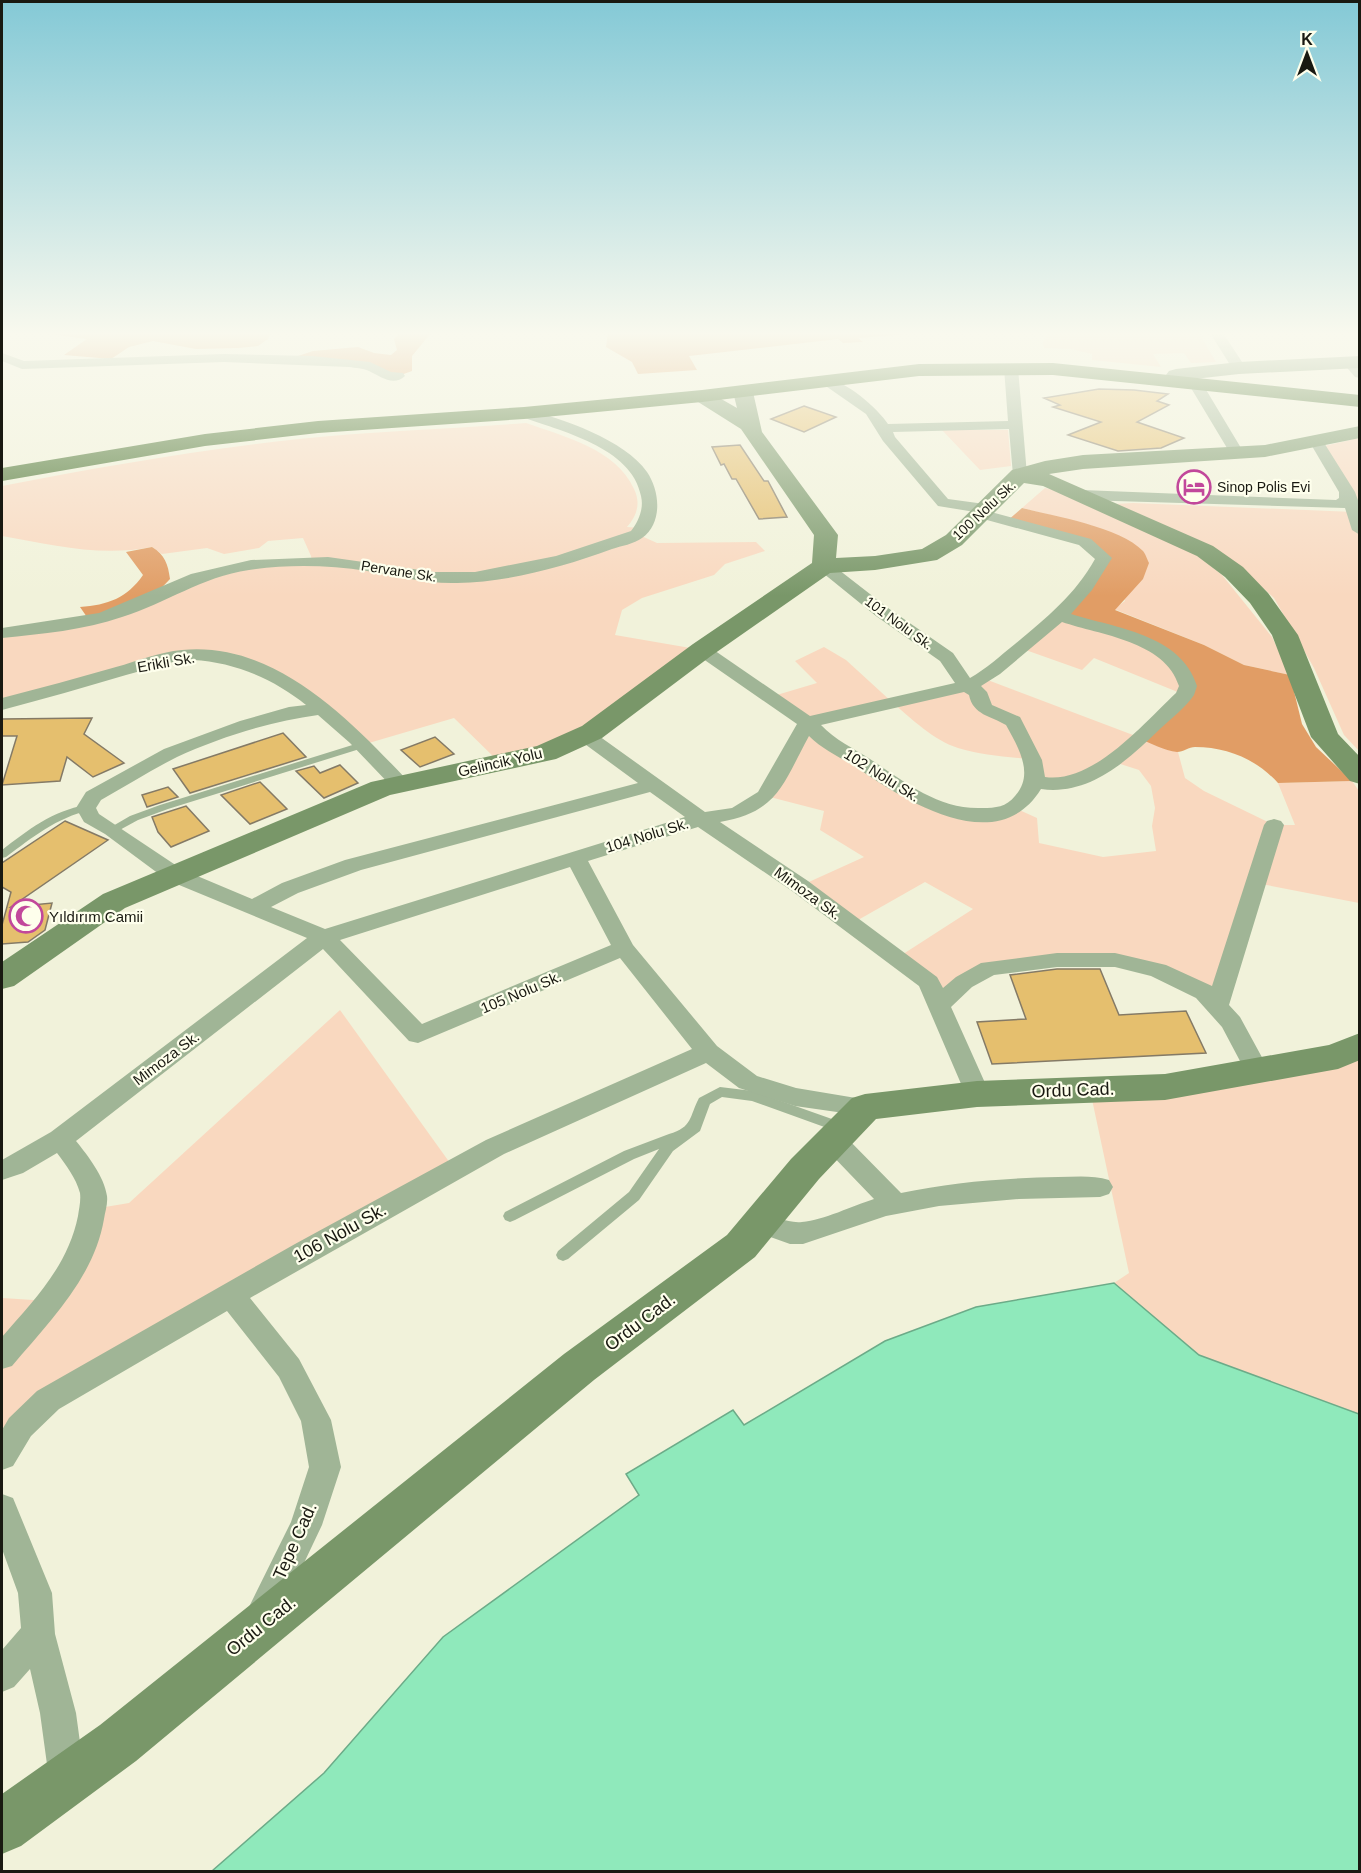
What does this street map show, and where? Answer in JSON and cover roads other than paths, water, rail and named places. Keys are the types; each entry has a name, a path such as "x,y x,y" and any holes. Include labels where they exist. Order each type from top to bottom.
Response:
{"highway":[{"path":"2,465 224,426 269,420"},
{"path":"2,475 205,440 306,428 416,420"}],"main road":[{"path":"742,420 749,425 826,535 824,566"},
{"path":"748,420 749,425"},
{"name":"100 Nolu Sk.","path":"824,566 875,563 929,555 954,540 1020,475 1083,462 1265,451 1359,432"},
{"path":"1020,475 1048,480 1082,495 1205,551 1234,572 1259,598 1285,635 1325,737 1359,775"},
{"name":"Gelincik Yolu","path":"2,978 114,901 381,788 546,753 585,735 702,650 824,566"},
{"name":"Ordu Cad.","path":"2,1827 118,1743 579,1367 741,1246 847,1125 976,1094 1165,1087 1338,1056 1359,1045"}],"street":[{"name":"Pervane Sk.","path":"2,633 105,617 149,601 196,579 257,564 366,565 418,577 460,579 508,571 591,552 637,534 650,512 650,497 647,483 634,464 614,448 543,420"},
{"path":"702,650 807,723 966,686 986,679 1060,616 1093,580 1104,558 1085,542 984,511 943,503 888,438 880,420"},
{"path":"1016,420 1020,475"},
{"path":"1215,420 1238,453"},
{"path":"885,428 1016,425"},
{"path":"1316,441 1347,492 1359,530"},
{"path":"1082,495 1340,505 1347,499 1347,492"},
{"name":"101 Nolu Sk.","path":"824,566 882,612 946,657 966,686"},
{"path":"966,686 978,692 978,701 983,709 1012,720 1018,725 1022,742 1035,769 1033,782 1066,784 1111,761 1185,695 1188,686 1179,667 1170,656 1148,645 1060,616"},
{"name":"Erikli Sk.","path":"2,704 162,660 190,655 240,662 264,671 323,709 363,745 400,784"},
{"path":"323,709 289,712 171,753 93,796 86,808 91,818 112,830 175,875 324,937"},
{"name":"102 Nolu Sk.","path":"807,723 827,741 905,793 940,808 983,815 1000,813 1015,808 1032,788 1033,782"},
{"name":"104 Nolu Sk.","path":"324,937 701,819 738,813 766,796 807,723"},
{"name":"Mimoza Sk.","path":"585,735 701,819 800,886 929,982 976,1094"},
{"path":"253,907 290,888 353,865 653,785"},
{"path":"1217,1007 1274,825"},
{"path":"575,857 624,948 708,1052 748,1082 795,1097 847,1125 895,1204"},
{"name":"Mimoza Sk.","path":"2,1170 14,1166 60,1139 324,937"},
{"name":"105 Nolu Sk.","path":"324,937 418,1035 624,948"},
{"path":"939,1005 964,982 989,968 1057,960 1115,960 1158,970 1204,993 1232,1023 1258,1072"},
{"name":"106 Nolu Sk.","path":"2,1456 20,1427 48,1400 305,1252 495,1147 708,1052"},
{"path":"2,1357 49,1301 74,1266 91,1226 94,1195 79,1165 60,1139"},
{"path":"761,1223 790,1233 803,1233 895,1204 972,1192 1041,1187 1100,1187"},
{"name":"Tepe Cad.","path":"232,1296 289,1368 316,1420 325,1467 306,1525 276,1583 256,1630"},
{"path":"2,1509 35,1593 38,1634 58,1713 67,1780"},
{"path":"2,1675 38,1634"}],"lane":[{"path":"112,830 134,818 164,807 363,745"},
{"path":"2,855 56,816 69,810 86,808"},
{"path":"563,1256 634,1196 668,1147 695,1127 704,1101 720,1092 753,1096 847,1125"},
{"path":"510,1216 629,1155 686,1134"}],"place":[{"name":"Sinop Polis Evi","path":"1194,487"},
{"name":"Yıldırım Camii","path":"26,916"}]}
